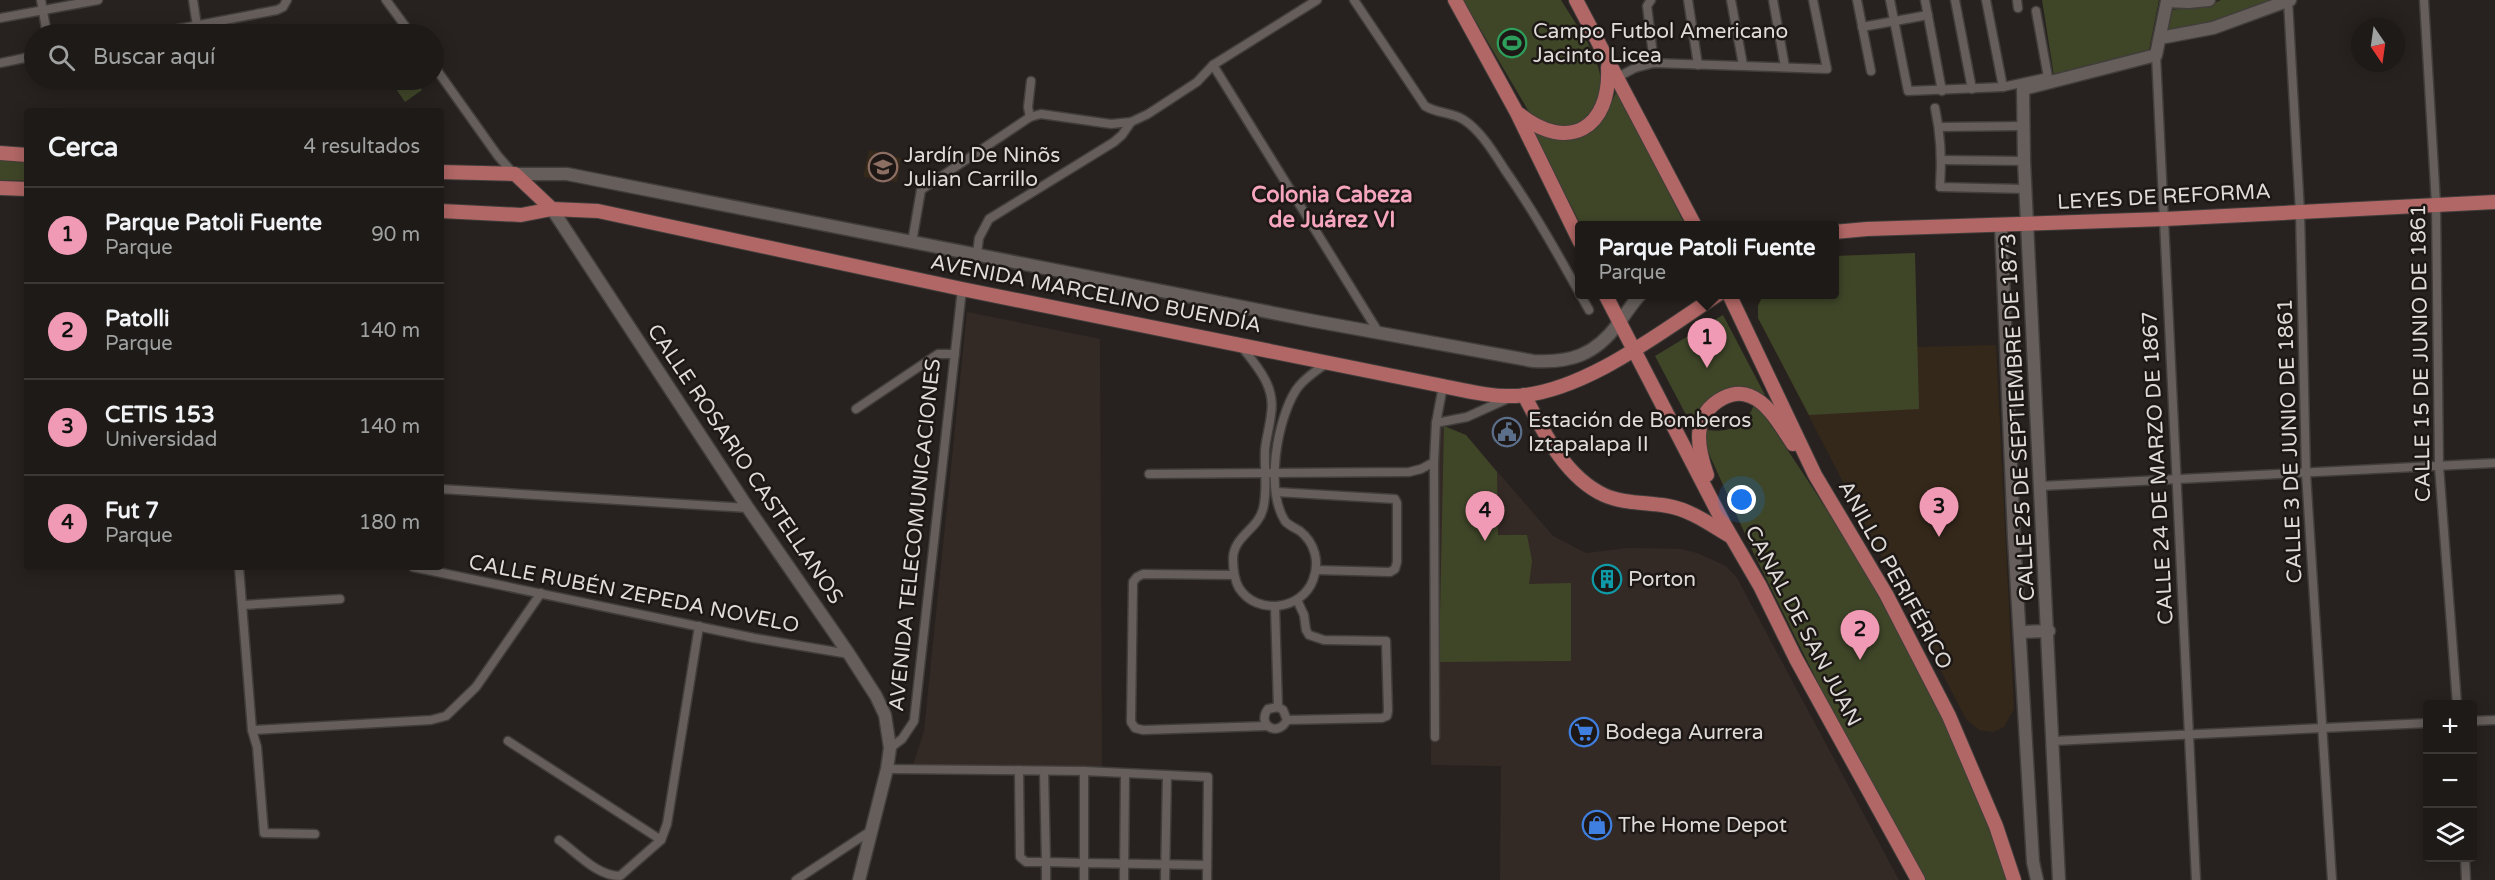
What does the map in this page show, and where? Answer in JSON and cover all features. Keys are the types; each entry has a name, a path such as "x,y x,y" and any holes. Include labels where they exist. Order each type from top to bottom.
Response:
{"main road":[{"path":"1455,0 1518,113 1575,232"},
{"path":"1576,0 1607,63 1693,221"},
{"path":"1518,113 1533,125 1549,131 1560,133 1583,128 1596,118 1605,103 1608,84 1607,63"},
{"path":"0,153 24,154"},
{"name":"AVENIDA MARCELINO BUENDÍA","path":"444,172 515,174"},
{"path":"515,174 552,209"},
{"path":"0,188 24,189"},
{"name":"LEYES DE REFORMA","path":"1839,232 2165,219 2495,202"},
{"name":"AVENIDA MARCELINO BUENDÍA","path":"444,211 521,215 552,209 598,211 962,289 1482,394 1518,396 1570,383 1632,350 1711,299"},
{"name":"CANAL DE SAN JUAN","path":"1607,299 1724,524 1760,586 1796,659 1918,880"},
{"name":"ANILLO PERIFÉRICO","path":"1731,299 1815,475 1886,594 1949,716 1996,826 2014,880"},
{"path":"1724,524 1698,442 1701,422 1706,411 1722,399 1739,394 1750,396 1762,403 1815,475"},
{"path":"1518,396 1564,462 1590,486 1604,495 1622,500 1684,510 1731,537"}],"street":[{"path":"41,0 46,24"},
{"path":"0,18 98,0"},
{"path":"192,0 196,24"},
{"path":"386,0 404,24"},
{"path":"912,242 921,190 1030,117 1041,114 1111,124 1131,122 1148,114 1197,82 1213,65 1317,0"},
{"path":"1354,0 1425,106 1435,112 1456,115 1467,121 1492,150 1540,221 1575,285"},
{"path":"1651,0 1647,6 1654,63"},
{"path":"1688,0 1698,65"},
{"path":"1731,0 1743,65"},
{"path":"1773,0 1785,67"},
{"path":"1616,78 1635,68 1654,63 1827,69 1813,0"},
{"path":"1857,0 1871,71"},
{"path":"1890,0 1908,91 2022,86 2156,55 2168,1 2188,3 2209,0"},
{"path":"1925,0 1942,91"},
{"path":"1955,0 1972,89"},
{"path":"1986,0 2003,87"},
{"path":"2160,38 2213,28 2289,0"},
{"name":"CALLE 3 DE JUNIO DE 1861","path":"2289,0 2300,212 2306,473 2332,880"},
{"name":"CALLE 15 DE JUNIO DE 1861","path":"2424,0 2436,204 2439,466 2457,700"},
{"path":"206,24 277,10 287,2"},
{"path":"2022,86 2048,77 2036,11"},
{"path":"1862,27 1928,15"},
{"name":"CALLE 24 DE MARZO DE 1867","path":"2156,55 2196,880"},
{"path":"0,63 24,58"},
{"path":"1213,65 1378,333"},
{"path":"444,80 498,156 515,174"},
{"path":"1030,117 1028,107 1031,81"},
{"name":"CALLE 25 DE SEPTIEMBRE DE 1873","path":"2022,86 2060,880"},
{"path":"1935,108 1942,160 1940,188 2026,189"},
{"path":"977,253 979,238 989,219 1114,142 1131,122"},
{"path":"1939,127 2024,126"},
{"path":"1942,160 2024,161"},
{"name":"AVENIDA MARCELINO BUENDÍA","path":"515,174 567,174 1378,333 1533,361 1571,360 1586,353 1597,346 1619,324 1637,299"},
{"name":"CALLE ROSARIO CASTELLANOS","path":"552,209 748,508 876,696 885,715 890,748"},
{"name":"CALLE 25 DE SEPTIEMBRE DE 1873","path":"2001,226 2014,538 2033,862 2037,880"},
{"name":"AVENIDA TELECOMUNICACIONES","path":"890,748 902,739 914,721 962,289"},
{"path":"1582,299 1588,310"},
{"path":"1239,344 1266,382 1272,398 1272,413 1265,448 1266,473 1263,509 1259,521 1239,542 1234,552 1234,575 1238,587 1245,595 1260,604 1275,607 1297,600 1308,590 1316,570 1316,560 1310,542 1286,523 1276,492 1277,439 1298,388 1330,362"},
{"path":"856,410 938,354 955,354"},
{"path":"1435,737 1434,462 1436,423 1443,386"},
{"path":"1436,423 1467,417 1518,396"},
{"path":"1149,474 1408,472 1421,469 1434,462"},
{"path":"2041,486 2495,463"},
{"path":"444,489 748,508"},
{"path":"1276,492 1395,500 1397,503 1395,569 1390,572 1316,570"},
{"path":"239,570 252,730 257,747 264,833 315,834"},
{"name":"CALLE RUBÉN ZEPEDA NOVELO","path":"427,570 699,626 849,654"},
{"path":"1234,575 1143,574 1133,582 1131,722 1135,728 1143,730 1253,727 1265,723 1279,729 1284,725 1286,717"},
{"path":"252,730 432,720 446,716 476,687 541,593"},
{"path":"243,605 340,599"},
{"path":"1276,707 1286,717 1297,718 1387,717 1388,646 1384,640 1324,640 1309,635 1302,608 1297,600"},
{"path":"1265,723 1264,714 1276,707 1278,696 1275,607"},
{"path":"559,840 599,871 610,876 620,876 661,840 667,824 699,626"},
{"path":"2021,632 2049,631"},
{"path":"2477,721 2495,720"},
{"path":"2053,741 2423,723"},
{"path":"507,741 661,840"},
{"path":"859,880 873,830 890,748"},
{"path":"887,769 1084,771 1125,775 1208,777 1207,880"},
{"path":"1019,770 1020,857 1023,862 1207,865"},
{"path":"1044,771 1046,880"},
{"path":"1084,771 1084,880"},
{"path":"1124,880 1125,775"},
{"path":"1165,880 1167,776"},
{"path":"796,880 873,830"},
{"path":"2465,862 2466,880"},
{"path":"592,880 599,871"}],"shaded area":[{"name":"Jardín De Ninõs Julian Carrillo","path":"869,150 901,158 897,182 863,177"},
{"path":"1915,253 1916,347 1996,345 2014,709 2004,727 1993,732 1979,730 1966,719 1758,318 1758,306 1761,299 1839,299 1839,256"},
{"path":"967,312 1100,339 1102,770 913,765 924,731"},
{"path":"1433,425 1444,426 1466,435 1553,536 1586,553 1628,548 1681,549 1697,553 1726,566 1737,578 1899,880 1500,880 1501,766 1431,765"}],"green space":[{"path":"1463,0 1561,0 1588,44 1600,75 1600,90 1595,105 1584,120 1565,127 1544,123 1532,117"},
{"path":"2042,0 2159,0 2149,50 2054,76"},
{"path":"2221,0 2280,0 2213,24 2162,36 2170,10 2208,6"},
{"path":"397,90 422,90 405,102"},
{"path":"1617,90 1683,221 1579,221 1533,132 1564,140 1576,138 1595,127"},
{"path":"0,157 24,158 24,181 0,180"},
{"path":"1915,253 1919,409 1809,415 1758,318 1758,306 1761,299 1839,299 1839,256"},
{"path":"1723,315 1765,395 1740,389 1721,393 1705,406 1693,428 1655,356"},
{"path":"1754,404 1761,411 1834,522 1901,637 1959,756 2007,880 1925,880 1828,703 1754,554 1706,447 1707,430 1715,431 1736,427 1747,418"},
{"path":"1444,426 1466,435 1497,472 1498,535 1527,535 1532,561 1529,584 1571,583 1571,661 1439,662"}],"place":[{"name":"Campo Futbol Americano Jacinto Licea","path":"1512,43"},
{"name":"Jardín De Ninõs Julian Carrillo","path":"883,167"},
{"name":"Parque Patoli Fuente","path":"1707,368"},
{"name":"Estación de Bomberos Iztapalapa II","path":"1507,432"},
{"name":"CETIS 153","path":"1939,537"},
{"name":"Fut 7","path":"1485,541"},
{"name":"Porton","path":"1607,579"},
{"name":"Patolli","path":"1860,660"},
{"name":"Bodega Aurrera","path":"1584,732"},
{"name":"The Home Depot","path":"1597,825"}],"district":[{"name":"Colonia Cabeza de Juárez VI","path":"1332,208"}]}
